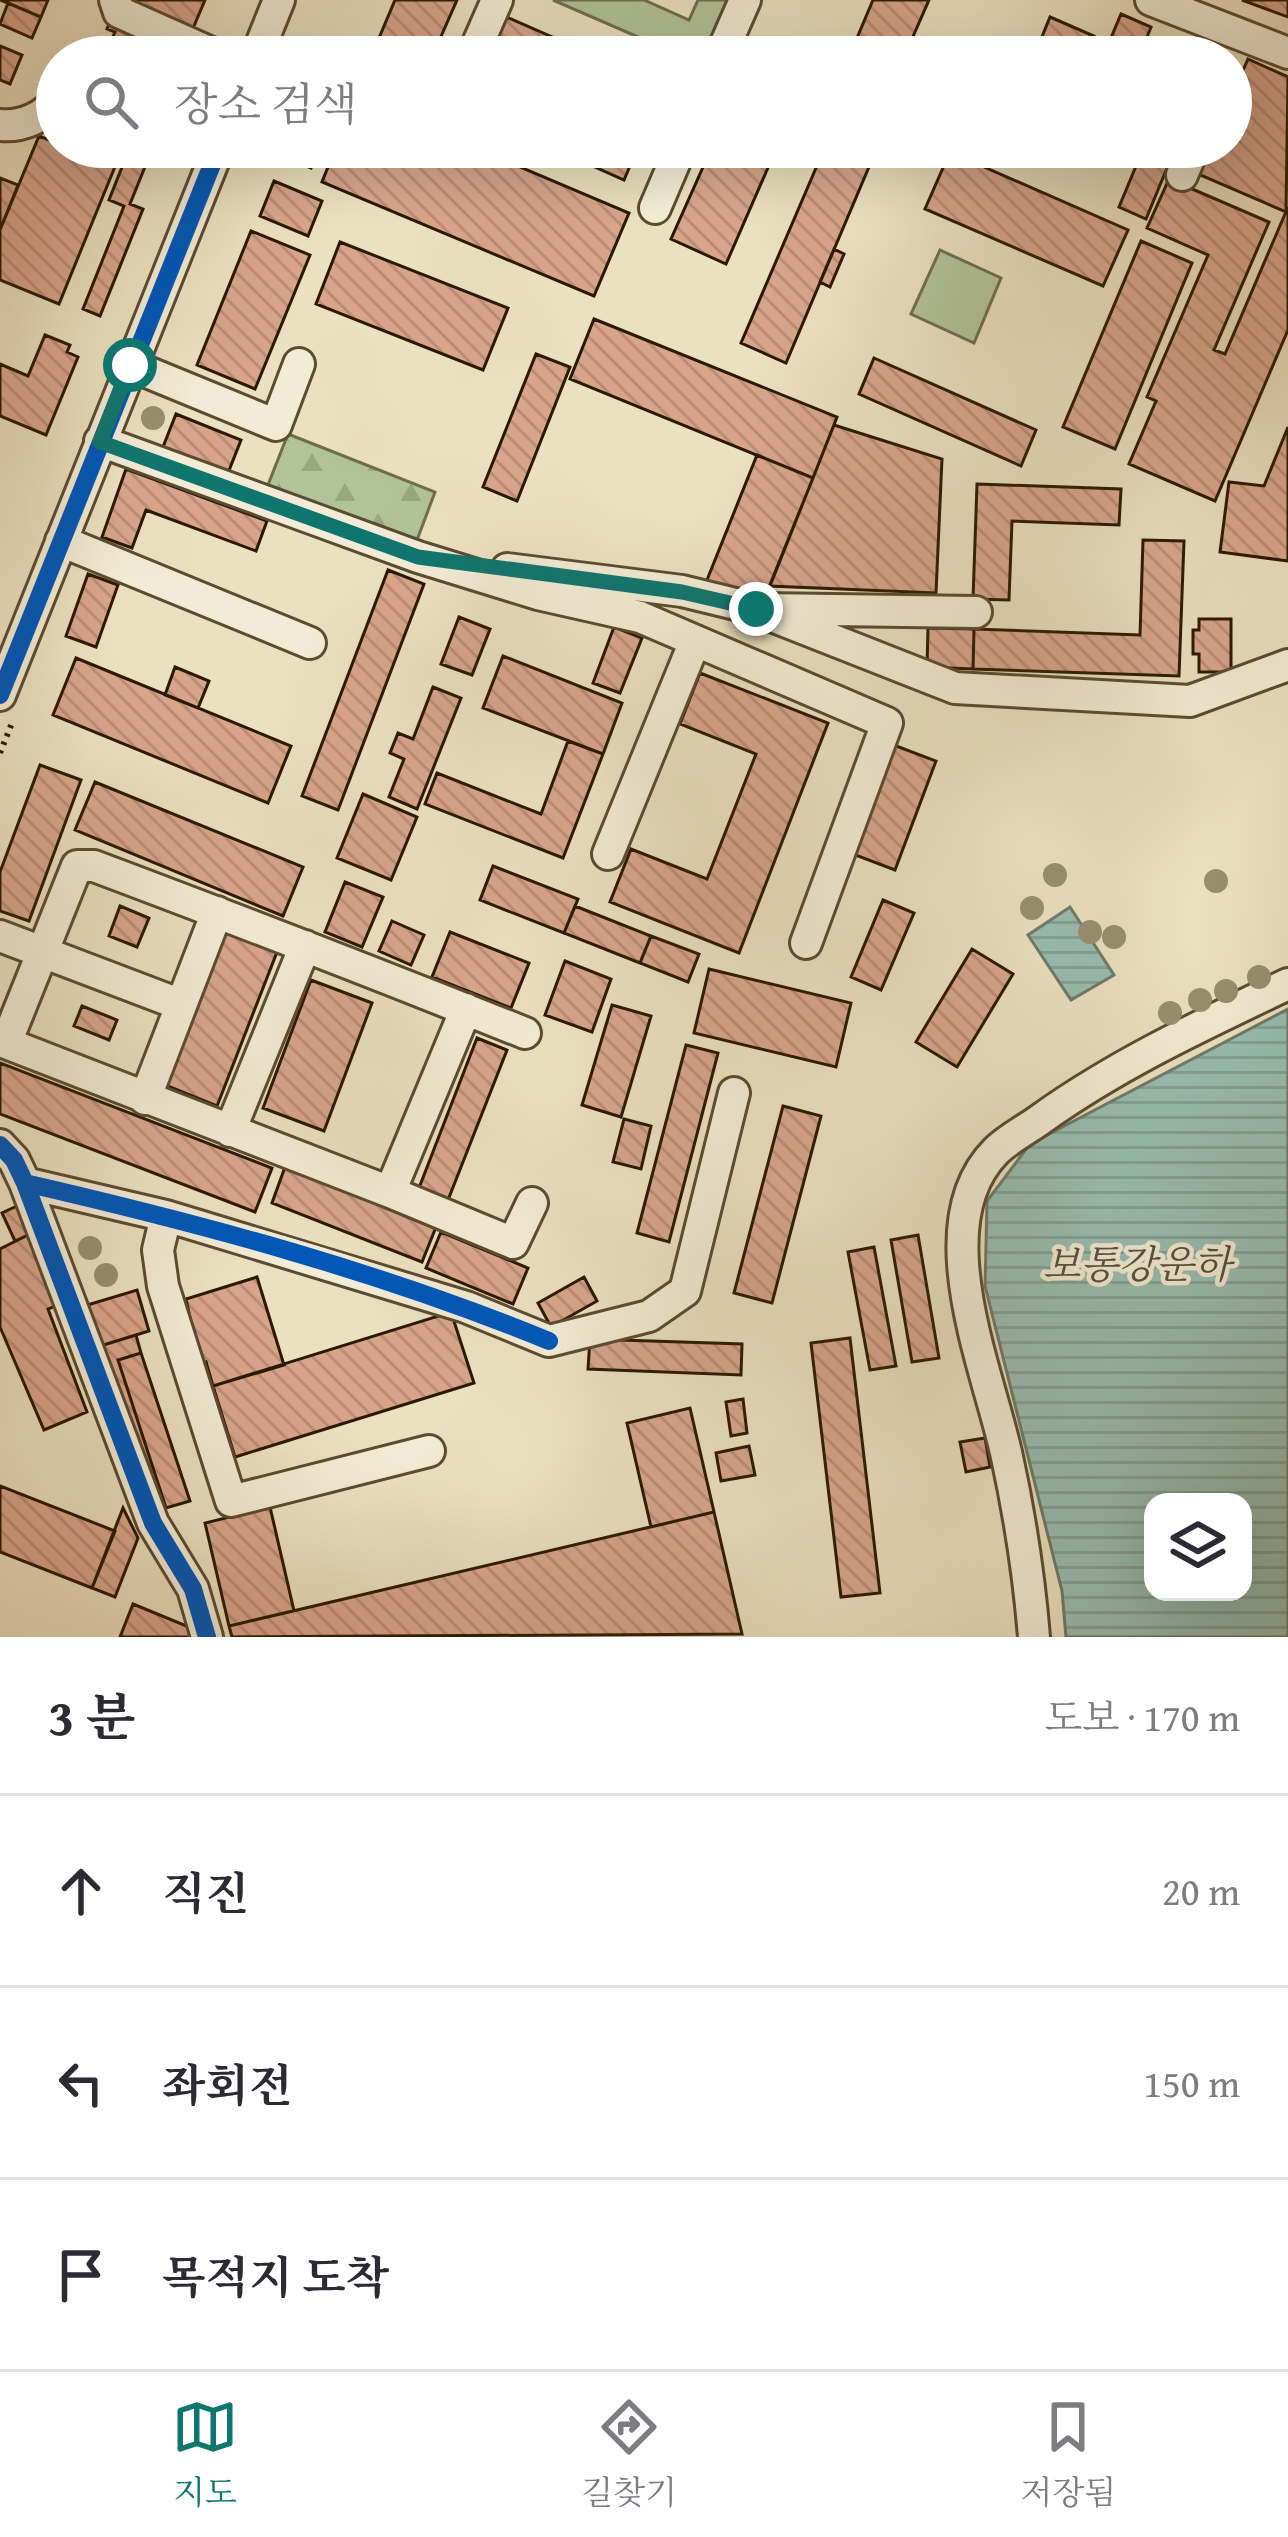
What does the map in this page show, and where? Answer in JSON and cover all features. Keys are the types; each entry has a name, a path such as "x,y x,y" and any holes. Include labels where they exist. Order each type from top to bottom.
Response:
{"street":[{"path":"116,0 119,11 174,36"},
{"path":"264,36 279,0"},
{"path":"481,36 497,0"},
{"path":"729,36 745,0"},
{"path":"1150,0 1214,36"},
{"path":"1252,50 1288,53"},
{"path":"0,125 9,127 36,118"},
{"path":"0,695 210,168"},
{"path":"655,208 672,168"},
{"path":"130,365 276,425 299,364"},
{"path":"100,442 418,557 538,594 640,617 887,723 806,943"},
{"path":"61,542 310,643"},
{"path":"418,557 682,592 756,609 955,688 1190,700 1288,665"},
{"path":"756,609 976,612"},
{"path":"608,854 695,641"},
{"path":"525,1033 94,866 77,866 6,1043 513,1243 532,1203"},
{"path":"145,1099 217,912"},
{"path":"0,936 179,1004"},
{"path":"230,1131 305,946"},
{"path":"1034,1637 1027,1556 970,1312 963,1226 972,1186 995,1152 1083,1089 1170,1040 1288,984"},
{"path":"390,1192 466,1009"},
{"path":"26,1183 166,1216 466,1307 549,1341 649,1316 685,1291 734,1093"},
{"path":"0,1145 26,1183 153,1523 194,1589 207,1637"},
{"path":"166,1216 158,1250 163,1286 231,1502 429,1451"}],"green space":[{"path":"553,0 644,0 689,20 698,0 727,0 712,36 636,36"},
{"path":"940,250 1001,278 974,343 911,314"},
{"path":"288,434 435,492 414,548 266,490"}],"water":[{"path":"1070,907 1114,975 1071,1000 1028,935"},
{"name":"보통강운하","path":"1288,1009 1288,1637 1066,1637 1062,1591 985,1286 987,1201 1030,1144"}],"building":[{"path":"0,0 48,0 41,17"},
{"path":"132,0 205,0 191,33 128,8"},
{"path":"395,0 457,0 441,36 380,36"},
{"path":"873,0 929,0 913,36 858,36"},
{"path":"1242,0 1288,0 1288,17"},
{"path":"8,3 41,17 32,38 0,24"},
{"path":"1121,14 1151,27 1147,36 1112,36"},
{"path":"502,15 550,36 493,36"},
{"path":"1050,17 1094,36 1042,36"},
{"path":"111,19 145,36 113,36 115,32 107,29"},
{"path":"0,46 22,55 10,84 0,80"},
{"path":"1252,61 1288,77 1286,212 1198,174 1201,168 1252,168"},
{"path":"36,143 36,168 114,168 59,304 0,280 0,230"},
{"path":"122,168 145,168 130,204 143,209 100,316 83,309 124,206 109,200"},
{"path":"328,168 523,168 629,213 594,296 322,182"},
{"path":"597,168 629,168 624,180"},
{"path":"703,168 768,168 726,264 671,239"},
{"path":"816,168 868,168 786,363 741,343"},
{"path":"943,168 987,168 1128,230 1103,286 925,209"},
{"path":"1135,168 1167,168 1146,219 1119,207"},
{"path":"0,178 18,185 0,230"},
{"path":"1169,179 1269,222 1214,350 1225,354 1288,207 1288,330 1215,501 1129,464 1156,401 1147,397 1208,255 1147,228"},
{"path":"274,181 322,201 308,236 260,216"},
{"path":"251,231 310,255 255,389 197,365"},
{"path":"1141,241 1192,263 1115,449 1063,427"},
{"path":"340,242 508,308 483,370 316,304"},
{"path":"834,249 844,254 830,287 820,282"},
{"path":"594,319 837,417 813,478 570,379"},
{"path":"45,335 70,345 67,352 78,357 46,435 0,416 0,364 28,376"},
{"path":"536,354 570,367 517,501 483,487"},
{"path":"874,358 1036,430 1021,466 859,394"},
{"path":"176,414 241,440 228,473 163,447"},
{"path":"834,425 942,459 936,593 770,586"},
{"path":"1288,427 1288,561 1220,552 1229,482 1264,486"},
{"path":"757,455 813,478 763,602 707,580"},
{"path":"126,469 267,521 256,551 146,510 132,548 102,537"},
{"path":"977,484 1121,489 1119,525 1012,521 1009,600 973,599"},
{"path":"1143,540 1184,541 1179,676 973,669 974,629 1140,635"},
{"path":"388,570 424,584 338,810 302,796"},
{"path":"88,574 118,585 96,647 66,636"},
{"path":"459,617 490,629 472,675 441,664"},
{"path":"1199,619 1231,619 1231,672 1199,672 1193,630 1199,630"},
{"path":"614,627 642,638 620,693 593,683"},
{"path":"928,628 974,629 973,669 927,667"},
{"path":"503,656 622,703 603,754 483,708"},
{"path":"76,658 291,746 268,803 53,715"},
{"path":"175,667 209,681 198,708 165,695"},
{"path":"700,673 828,723 739,953 610,902 631,849 707,879 756,754 680,724"},
{"path":"433,687 461,698 417,809 389,797 404,759 390,753 398,733 413,739"},
{"path":"568,741 603,754 563,858 425,804 437,773 541,814"},
{"path":"891,744 936,761 895,870 850,853"},
{"path":"40,765 81,780 29,921 0,911 0,872"},
{"path":"95,782 303,867 283,916 75,830"},
{"path":"363,794 417,817 391,880 337,858"},
{"path":"493,866 578,899 564,933 480,900"},
{"path":"345,882 383,897 362,947 325,932"},
{"path":"883,900 914,913 881,990 851,977"},
{"path":"120,906 149,918 137,947 109,936"},
{"path":"575,906 651,936 640,963 564,933"},
{"path":"392,921 424,935 411,965 379,951"},
{"path":"225,931 277,952 217,1106 165,1085"},
{"path":"450,932 529,963 511,1008 432,977"},
{"path":"651,936 699,954 688,982 640,963"},
{"path":"972,949 1013,974 957,1067 916,1042"},
{"path":"565,961 611,979 592,1032 545,1015"},
{"path":"709,969 851,1003 836,1067 694,1033"},
{"path":"311,980 372,1003 324,1131 263,1108"},
{"path":"612,1005 651,1016 621,1117 582,1105"},
{"path":"82,1006 117,1020 109,1040 74,1026"},
{"path":"477,1038 507,1050 448,1200 419,1188"},
{"path":"686,1045 718,1053 669,1242 637,1233"},
{"path":"0,1063 272,1168 255,1212 0,1114"},
{"path":"783,1106 821,1116 772,1303 734,1293"},
{"path":"624,1119 651,1126 641,1169 613,1162"},
{"path":"285,1167 436,1227 422,1262 272,1203"},
{"path":"17,1206 30,1234 15,1241 2,1213"},
{"path":"441,1232 528,1268 513,1304 426,1268"},
{"path":"30,1234 61,1304 48,1309 87,1412 44,1430 0,1327 0,1249"},
{"path":"918,1235 939,1358 912,1362 891,1240"},
{"path":"874,1247 896,1366 870,1370 848,1252"},
{"path":"257,1277 284,1365 213,1386 206,1362 200,1364 186,1299"},
{"path":"584,1277 597,1301 551,1327 538,1303"},
{"path":"137,1290 149,1331 97,1347 84,1306"},
{"path":"451,1312 474,1383 235,1457 213,1386"},
{"path":"136,1335 141,1353 118,1360 166,1508 158,1511 97,1347"},
{"path":"850,1338 880,1593 841,1597 811,1343"},
{"path":"590,1339 742,1344 741,1375 588,1369"},
{"path":"141,1353 190,1501 166,1508 118,1360"},
{"path":"743,1399 747,1433 731,1436 726,1402"},
{"path":"690,1408 714,1512 651,1527 627,1423"},
{"path":"985,1438 990,1467 966,1472 960,1442"},
{"path":"749,1446 755,1475 721,1481 716,1453"},
{"path":"0,1486 115,1531 92,1588 0,1552"},
{"path":"270,1507 294,1611 229,1626 205,1523"},
{"path":"123,1508 138,1538 115,1597 92,1588"},
{"path":"714,1512 742,1634 232,1637 229,1626"},
{"path":"133,1604 194,1629 191,1637 120,1637"}],"cycle path":[{"path":"0,695 211,168"},
{"path":"0,1145 25,1183 153,1523 193,1589 207,1637"},
{"path":"25,1183 291,1252 421,1293 549,1341"}],"route":[{"path":"130,365 100,442 418,557 682,592 756,609"}]}
